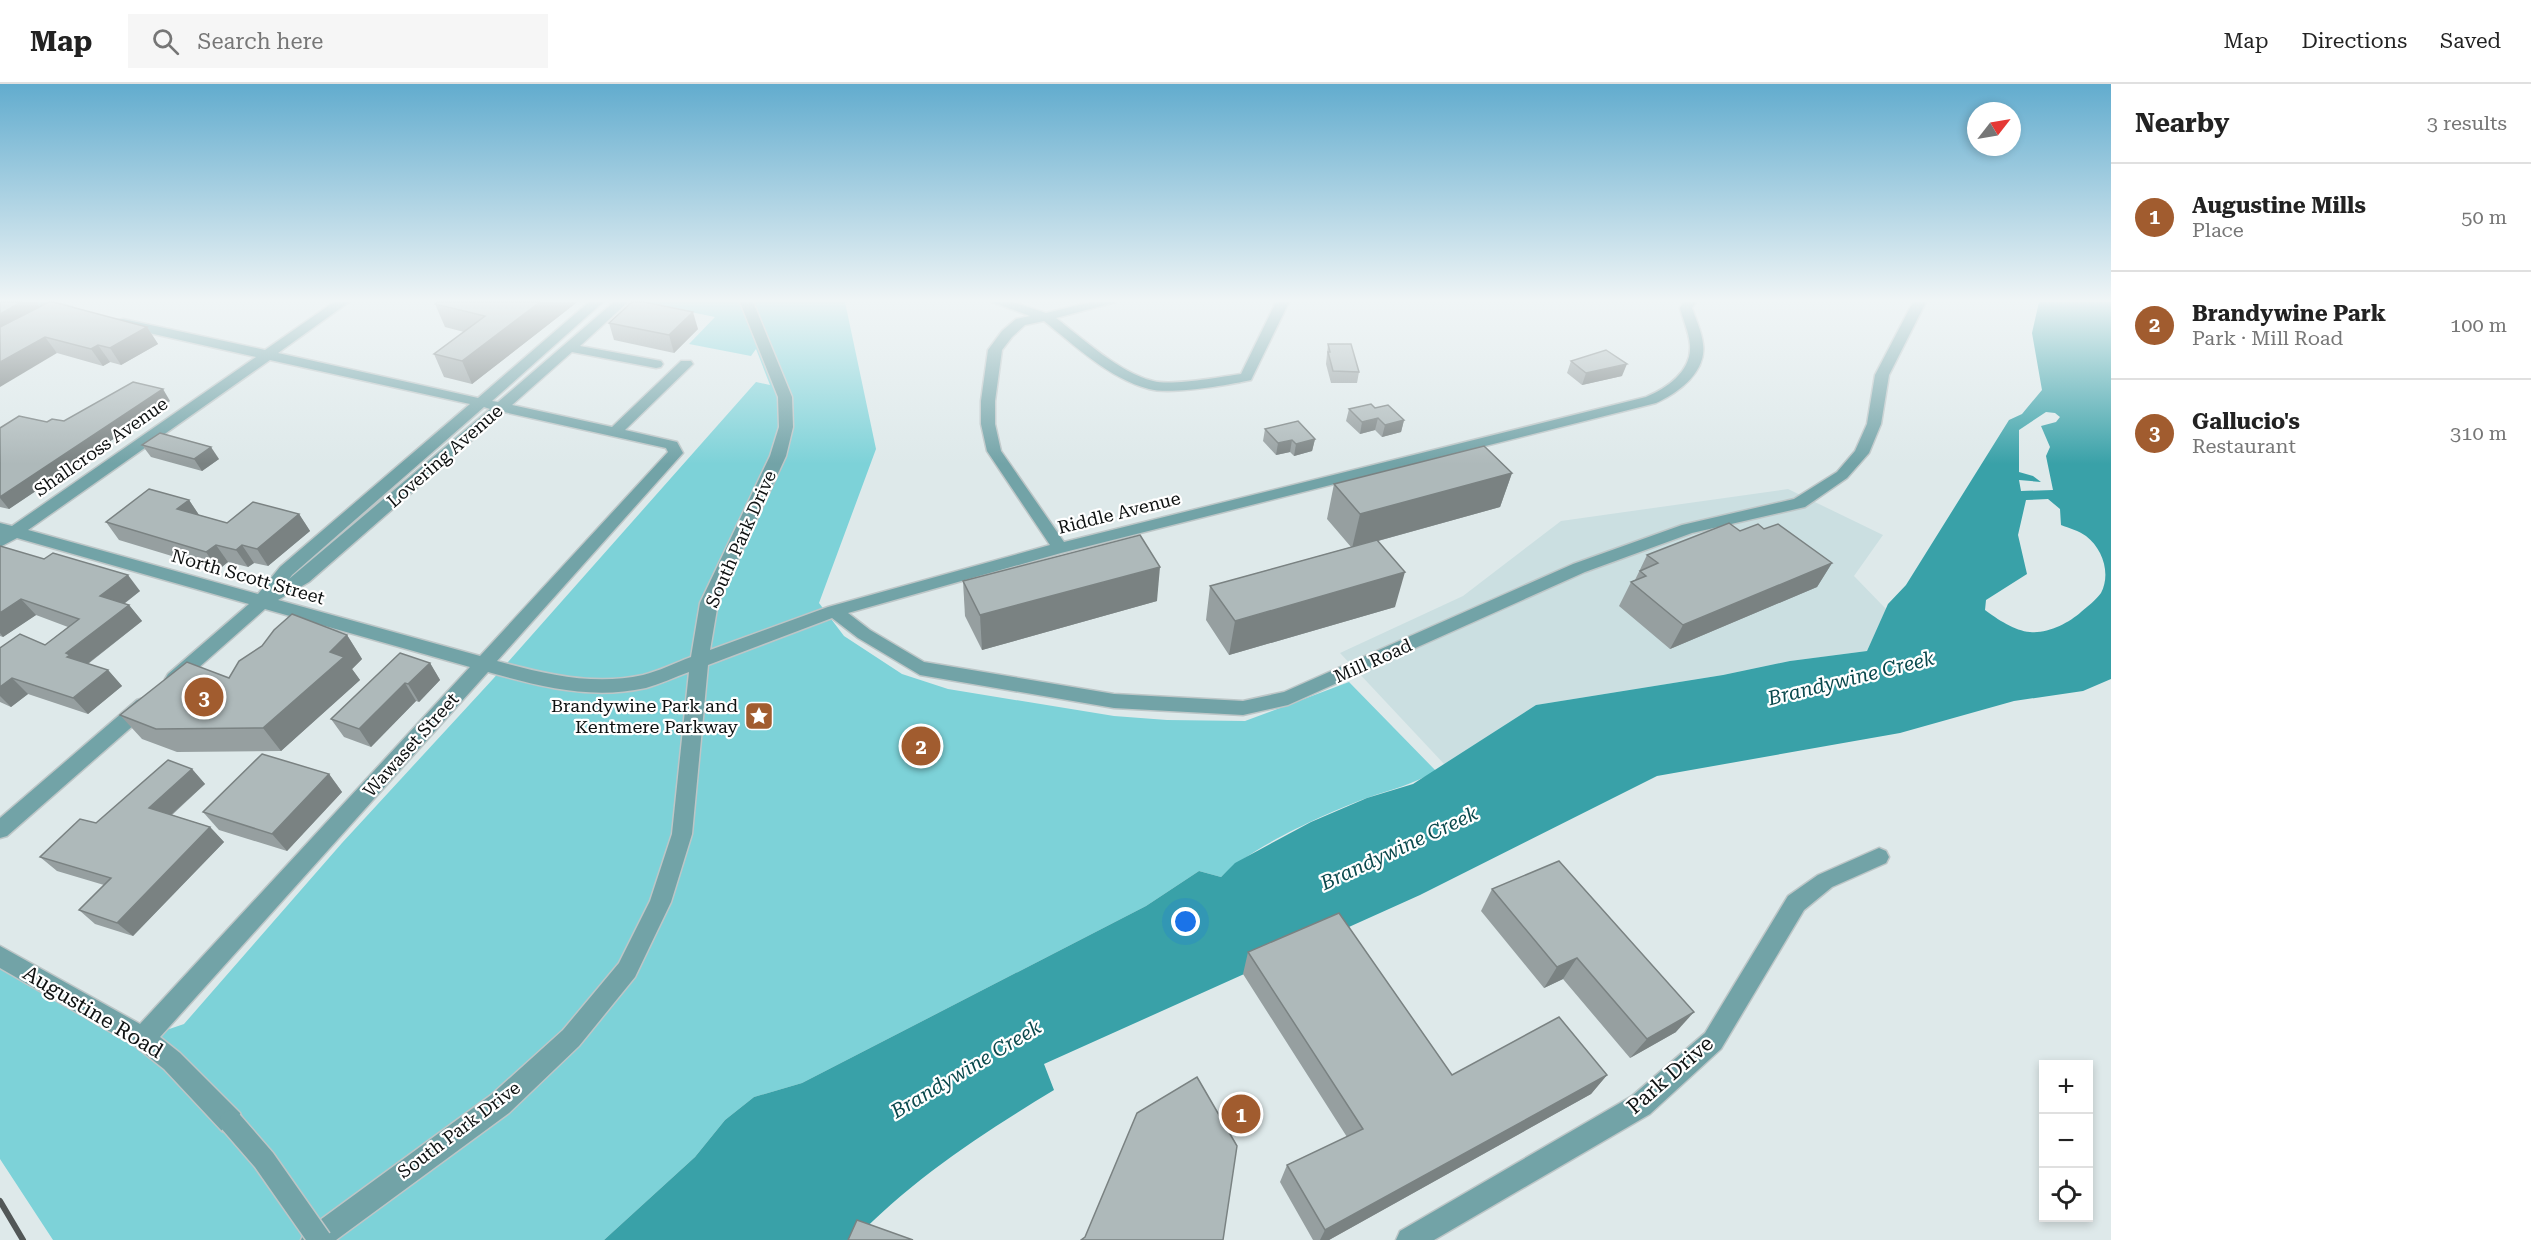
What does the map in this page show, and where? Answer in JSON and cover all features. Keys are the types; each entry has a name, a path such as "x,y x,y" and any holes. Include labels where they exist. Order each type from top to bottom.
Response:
{"street":[{"name":"Shallcross Avenue","path":"0,542 7,530 263,356"},
{"path":"275,356 615,432 686,364"},
{"name":"Lovering Avenue","path":"0,830 263,601 286,572 537,356"},
{"name":"Lovering Avenue","path":"263,601 303,578 561,356"},
{"path":"613,356 656,364"},
{"name":"South Park Drive","path":"314,1240 500,1104 571,1038 627,970 660,902 682,834 699,663 710,603 778,456 786,427 785,397 768,356"},
{"path":"994,356 988,401 988,424 994,451 1060,548"},
{"path":"1098,356 1123,373 1152,386 1179,386 1246,377 1257,356"},
{"name":"Riddle Avenue","path":"486,663 559,684 608,687 646,681 834,611 1060,548 1664,395 1684,376 1695,356"},
{"name":"Mill Road","path":"834,611 864,634 920,668 1114,701 1243,708 1288,698 1579,568 1688,529 1799,502 1842,475 1862,453 1874,424 1882,375 1892,356"},
{"name":"Wawaset Street","path":"143,1038 676,453 675,449 668,444 615,432"},
{"name":"North Scott Street","path":"7,530 486,663"},
{"name":"Park Drive","path":"1409,1240 1641,1105 1713,1041 1796,903 1825,881 1879,857"},
{"name":"Augustine Road","path":"0,956 143,1038 172,1061 264,1160 320,1240"}],"shaded area":[{"path":"759,356 856,356 876,449 819,603 844,636 902,674 948,689 1114,716 1167,720 1245,721 1349,682 1436,771 1410,783 1350,804 1290,832 1251,854 1221,877 1199,871 1146,906 802,1083 754,1097 725,1120 695,1157 604,1240 53,1240 0,1159 0,956 143,1038 184,1024 342,843 493,679 756,382 770,385"},
{"path":"1788,489 1883,535 1854,576 1886,609 1867,651 1790,661 1723,675 1536,705 1445,765 1340,653 1463,596 1561,521"}],"water":[{"name":"Brandywine Creek","path":"2036,356 2111,356 2111,679 2083,691 2014,701 1900,733 1657,776 1420,895 1044,1064 1054,1090 949,1159 899,1197 854,1240 604,1240 695,1157 725,1120 754,1097 802,1083 1146,906 1199,871 1221,877 1235,863 1311,822 1367,798 1413,784 1536,705 1723,675 1790,661 1867,651 1888,604 1906,585 2009,420 2022,414 2042,390","holes":["2046,412 2055,413 2060,417 2056,422 2041,426 2050,447 2046,456 2053,490 2021,491 2019,480 2041,482 2033,476 2019,472 2019,430","2048,499 2060,509 2061,525 2083,534 2097,548 2104,562 2104,586 2094,601 2064,624 2043,631 2024,631 2006,624 1985,610 1986,600 2027,574 2018,535 2026,500"]}],"building":[{"path":"0,356 11,356 0,362"},
{"path":"442,356 469,356 462,361"},
{"path":"1329,356 1354,356 1359,372 1333,371"},
{"path":"1587,356 1615,356 1627,364 1586,373 1571,361"},
{"path":"133,382 163,389 0,497 0,428 19,416 47,422 52,419 64,421"},
{"path":"1371,404 1375,408 1388,405 1404,420 1385,425 1378,418 1362,422 1349,409"},
{"path":"1298,421 1315,439 1296,444 1292,440 1278,443 1265,429"},
{"path":"160,433 211,447 194,459 142,445"},
{"path":"1484,446 1512,473 1360,514 1334,484"},
{"path":"149,489 189,500 177,509 227,523 253,502 299,514 257,549 242,545 236,550 216,545 206,552 106,522"},
{"path":"1729,523 1740,531 1758,524 1764,529 1778,524 1832,563 1683,625 1631,582 1646,576 1640,571 1658,563 1647,555"},
{"path":"1140,535 1160,567 980,615 963,581"},
{"path":"1377,540 1405,572 1235,621 1210,586"},
{"path":"0,546 44,559 53,553 128,575 100,596 129,605 66,653 70,655 67,657 108,670 73,698 12,678 0,687 0,648 20,634 45,645 79,619 21,599 0,613"},
{"path":"292,614 347,635 330,652 344,657 263,728 156,729 120,715 187,662 229,678 239,661 262,646 274,630"},
{"path":"400,653 430,663 408,684 405,683 359,729 331,719"},
{"path":"262,754 329,774 272,834 203,812"},
{"path":"168,760 192,769 149,808 210,827 117,923 79,910 111,878 40,857 80,819 96,823"},
{"path":"1559,861 1694,1012 1647,1039 1577,958 1557,967 1492,889"},
{"path":"1339,913 1452,1075 1559,1017 1607,1075 1325,1230 1287,1165 1363,1129 1248,952"},
{"path":"1197,1077 1237,1146 1223,1240 1081,1240 1085,1237 1137,1113"},
{"path":"857,1220 913,1240 848,1240"}],"railway":[{"path":"0,1201 23,1240"}],"place":[{"name":"Gallucio's","path":"204,697"},
{"name":"Brandywine Park and Kentmere Parkway","path":"759,716"},
{"name":"Brandywine Park","path":"921,746"},
{"name":"Augustine Mills","path":"1241,1114"}]}
